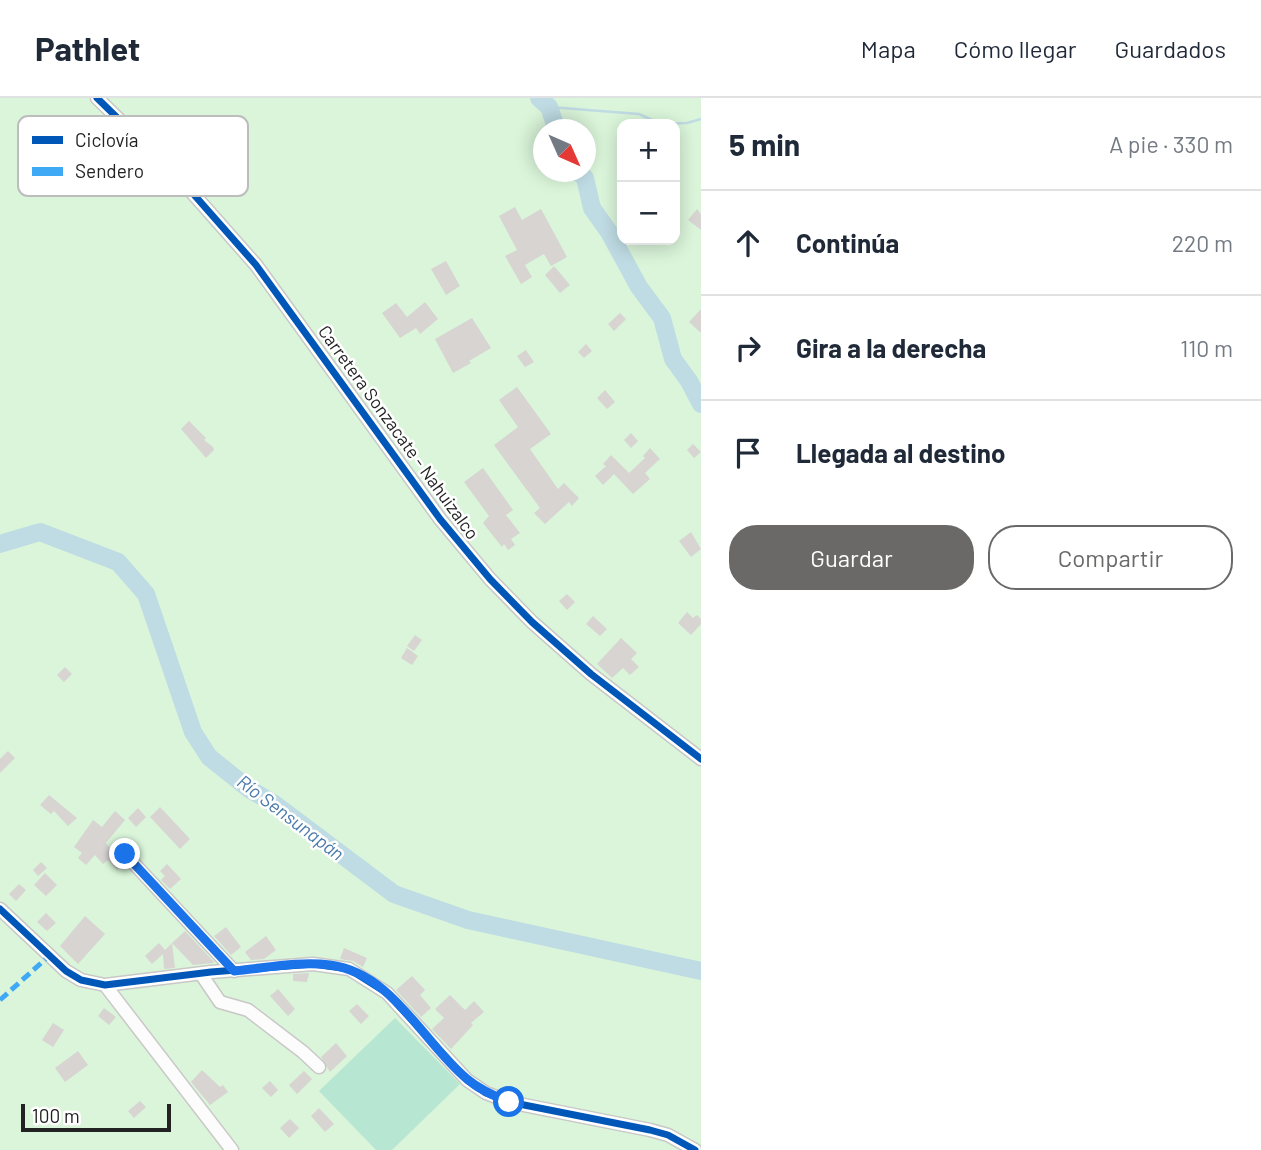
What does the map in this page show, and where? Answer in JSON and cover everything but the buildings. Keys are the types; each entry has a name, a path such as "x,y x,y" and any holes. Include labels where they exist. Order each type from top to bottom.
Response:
{"street":[{"name":"Carretera Sonzacate - Nahuizalco","path":"97,98 115,116"},
{"name":"Carretera Sonzacate - Nahuizalco","path":"195,196 256,265 440,519 490,579 532,622 591,674 701,760"},
{"path":"125,854 234,971"},
{"path":"0,909 65,971 81,980 105,985 313,964 349,969 387,993 451,1064 486,1093 521,1104 659,1132 695,1150"},
{"path":"201,974 220,1002 248,1010 319,1067"},
{"path":"105,985 232,1150"}],"green space":[{"path":"0,98 701,98 701,1150 0,1150"},
{"path":"395,1018 460,1084 392,1150 376,1150 319,1091"}],"waterway":[{"path":"539,98 549,107 553,119"},
{"path":"549,107 639,114 661,124 687,123 701,119"},
{"path":"586,182 592,208 609,232 639,287 662,318 673,359 701,404"},
{"name":"Río Sensunapán","path":"0,544 40,532 118,562 146,594 193,732 209,757 394,894 468,920 701,971"}],"marked path":[{"path":"0,1000 49,956"}],"cycle path":[{"path":"97,98 115,116"},
{"path":"195,196 256,265 440,519 490,579 532,622 591,674 701,759"},
{"path":"0,909 66,971 81,980 105,985 211,972 313,964 349,969 387,993 467,1080 486,1093 509,1102 650,1130 668,1135 695,1150"}],"route":[{"path":"125,854 234,971 313,964 349,969 387,993 467,1080 486,1093 509,1102"}]}
